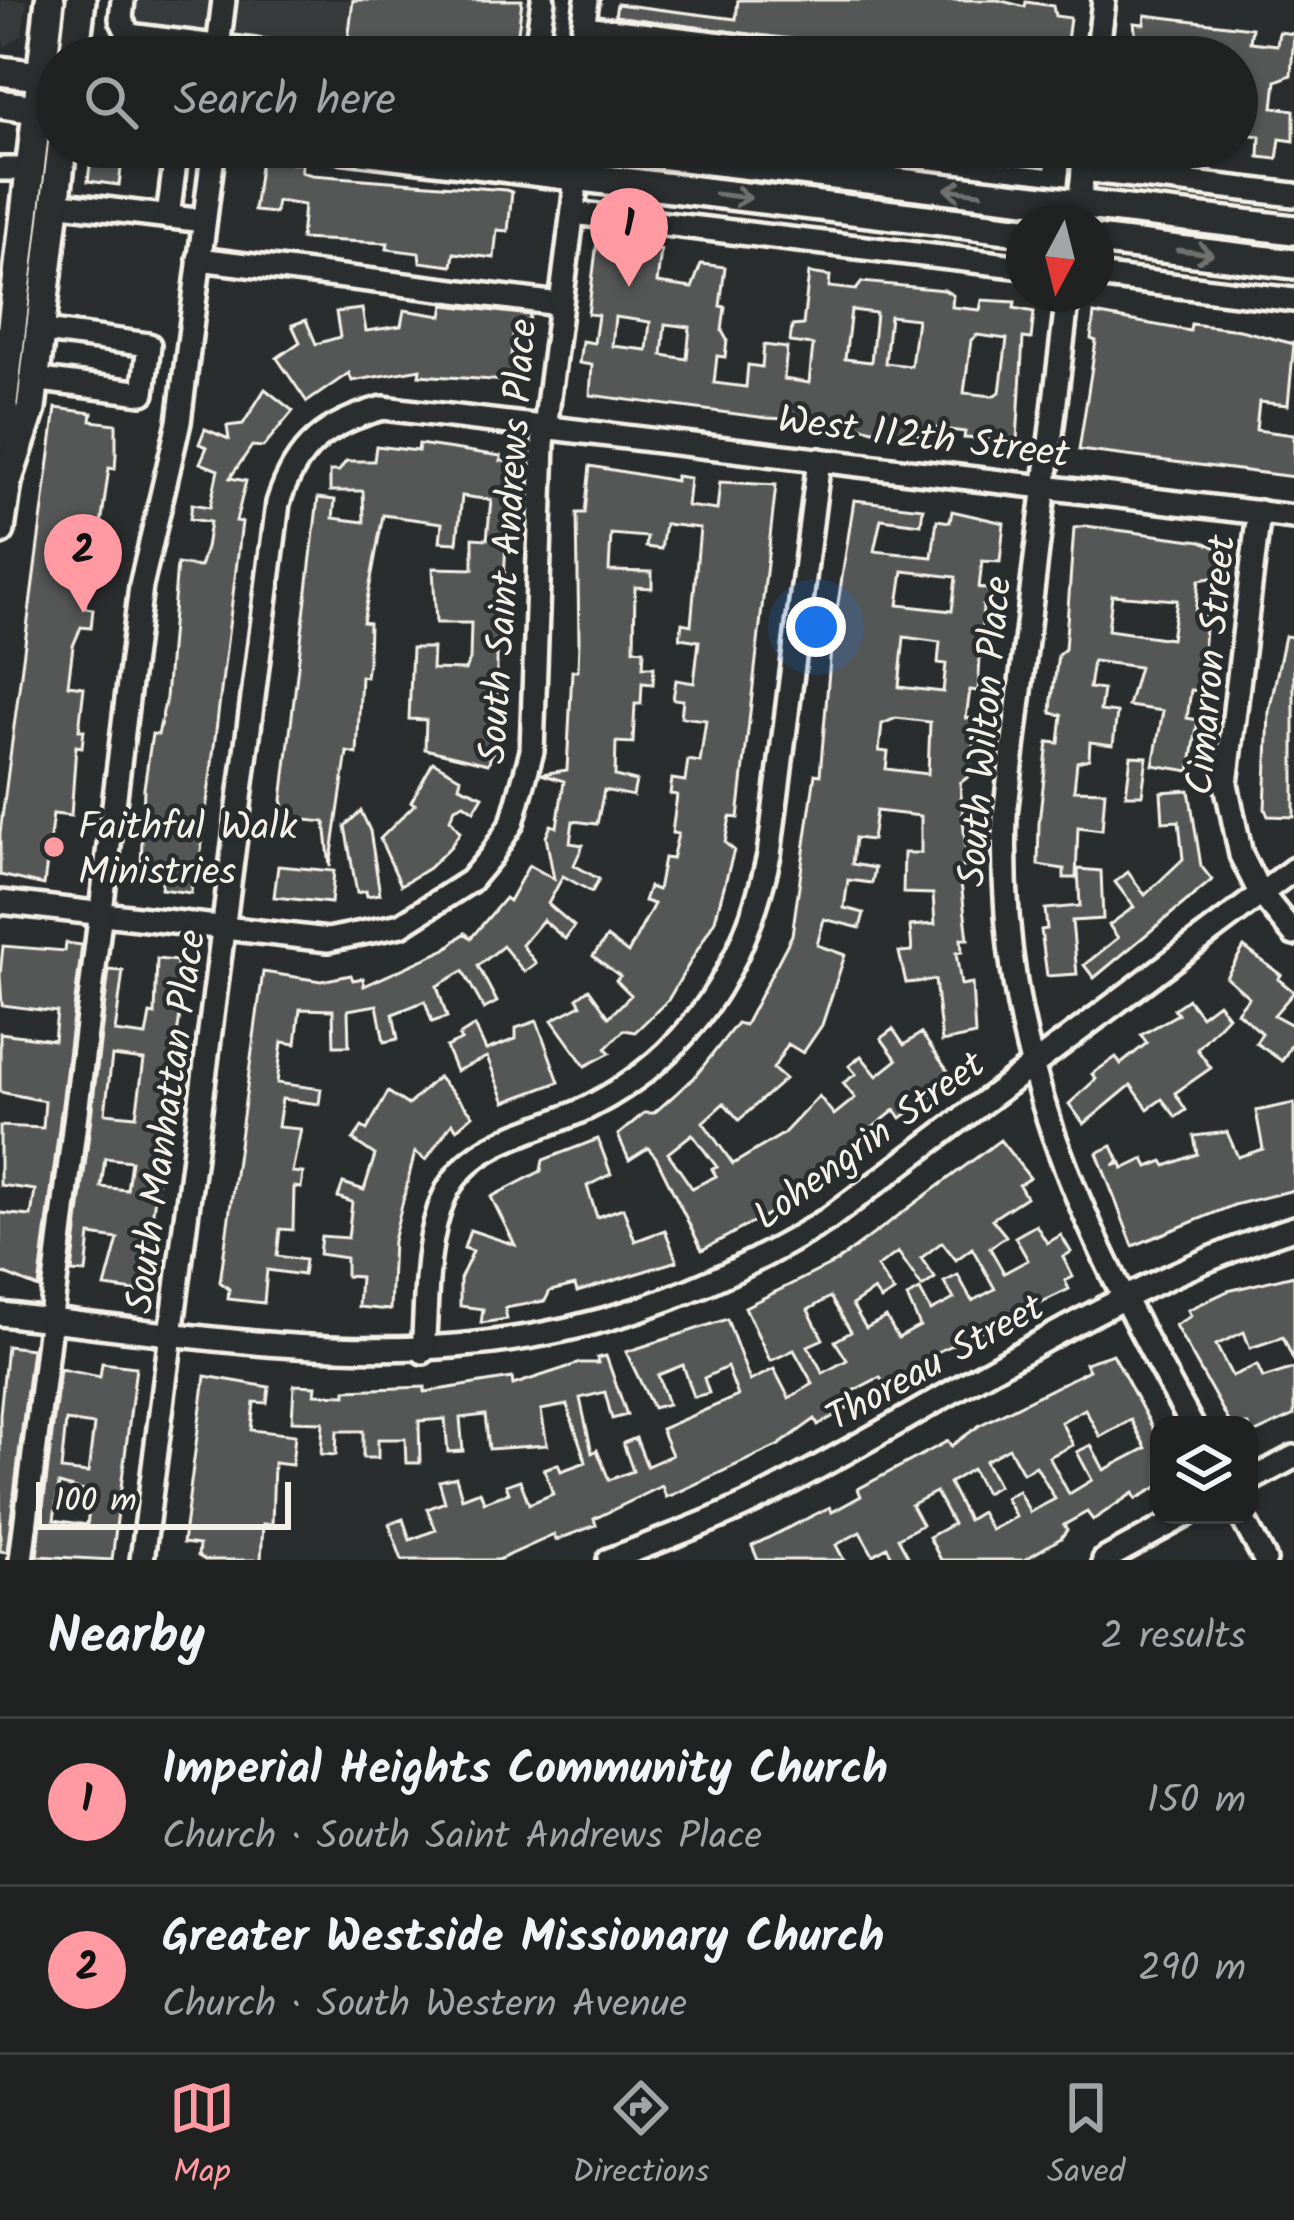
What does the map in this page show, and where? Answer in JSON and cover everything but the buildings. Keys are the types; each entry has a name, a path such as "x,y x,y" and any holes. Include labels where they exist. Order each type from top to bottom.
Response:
{"main road":[{"path":"50,0 50,36"},
{"path":"77,36 82,0"},
{"path":"0,71 36,75"},
{"path":"0,104 36,109"},
{"path":"8,482 1,403 8,167 36,125"},
{"path":"0,530 8,482 31,409 59,168"},
{"path":"498,168 1006,229"},
{"path":"750,168 1007,204"},
{"path":"1114,217 1294,230"},
{"path":"1114,242 1294,264"}],"street":[{"path":"123,0 121,19 134,36"},
{"path":"220,36 224,0"},
{"path":"538,36 543,0"},
{"path":"583,36 586,0"},
{"path":"1100,36 1104,0"},
{"path":"584,27 657,36"},
{"path":"168,217 174,168"},
{"path":"21,1560 142,586 179,422 211,168"},
{"name":"South Saint Andrews Place","path":"0,902 328,940 400,925 470,880 512,823 532,751 545,424 573,213 573,168"},
{"path":"1079,204 1083,168"},
{"path":"1139,168 1294,196"},
{"path":"54,203 204,221"},
{"path":"573,213 1006,265"},
{"path":"199,259 559,304"},
{"path":"1114,278 1294,301"},
{"name":"South Wilton Place","path":"1066,312 1042,485 1003,869 1010,970 1030,1067 1073,1197 1187,1416"},
{"path":"33,379 143,393 149,345 38,330"},
{"name":"South Manhattan Place","path":"142,1560 278,503 288,471 305,445 341,419 383,408 545,424"},
{"name":"West 112th Street","path":"545,424 1294,517"},
{"path":"422,1352 431,1247 443,1198 457,1176 505,1139 585,1109 636,1081 706,1015 734,969 756,917 769,855 819,460"},
{"name":"Cimarron Street","path":"1259,512 1226,784 1241,855 1259,891 1294,934"},
{"name":"Lohengrin Street","path":"0,1314 283,1348 422,1352 560,1333 678,1297 758,1262 828,1219 1294,869"},
{"name":"Thoreau Street","path":"609,1560 758,1498 1122,1298 1227,1250 1294,1228"},
{"path":"1258,1476 1294,1457"},
{"path":"1104,1560 1170,1524"},
{"path":"1246,1524 1264,1560"}],"shaded area":[{"path":"0,0 27,0 22,35 4,47"},
{"path":"113,0 561,0 556,36 108,36"}],"place":[{"name":"Imperial Heights Community Church","path":"629,287"},
{"name":"Greater Westside Missionary Church","path":"83,613"},
{"name":"Faithful Walk Ministries","path":"54,847"}]}
